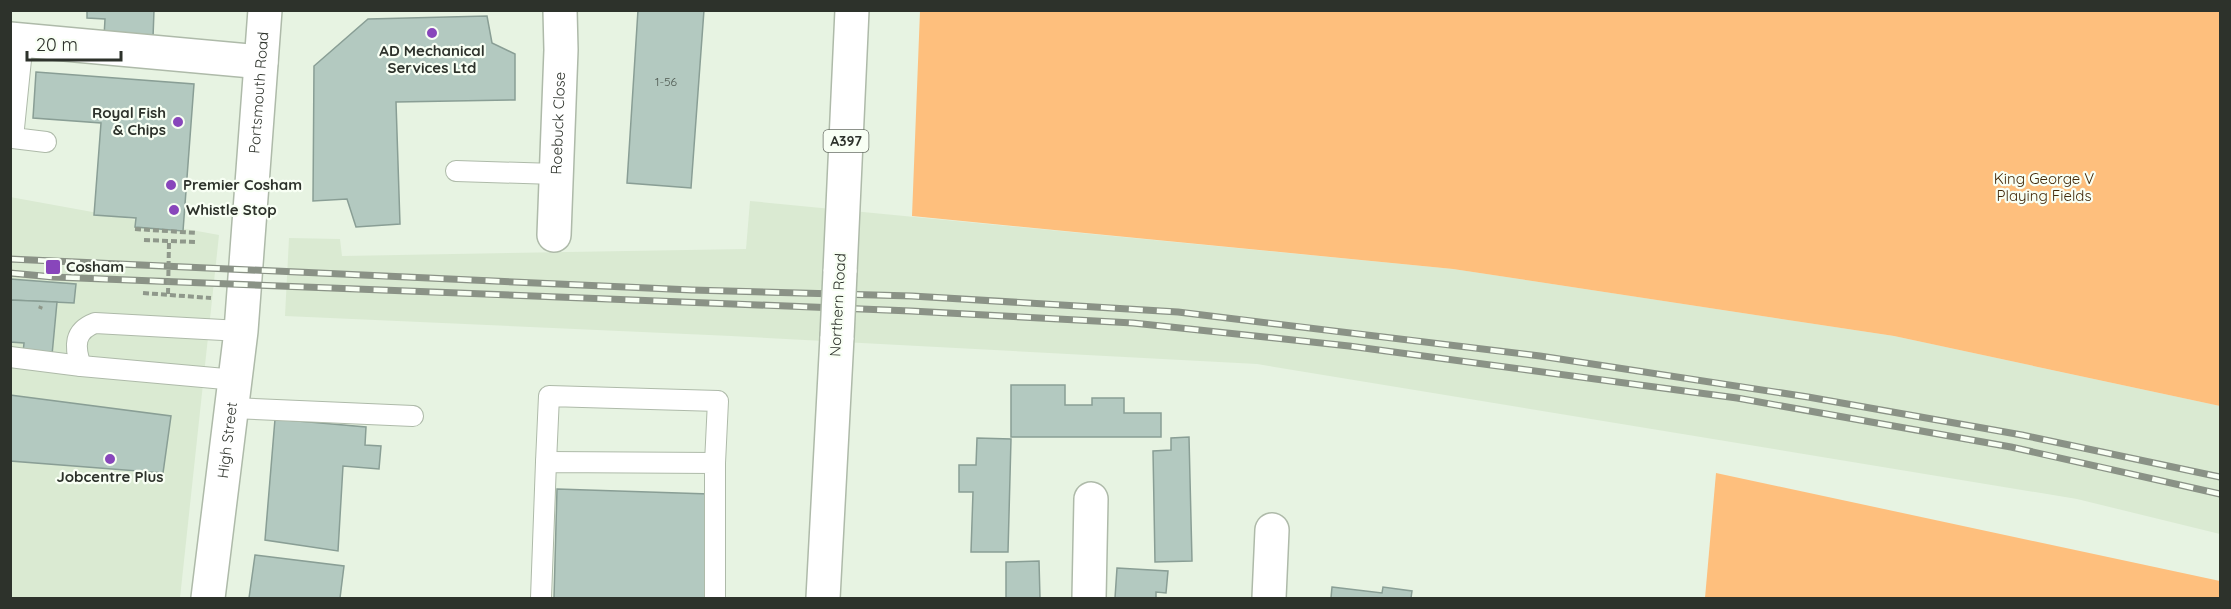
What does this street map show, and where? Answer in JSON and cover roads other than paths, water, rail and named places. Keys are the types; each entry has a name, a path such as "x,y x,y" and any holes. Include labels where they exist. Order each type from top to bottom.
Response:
{"street":[{"name":"Portsmouth Road","path":"246,283 265,10"},
{"name":"Roebuck Close","path":"554,235 561,50 560,10"},
{"name":"Northern Road","path":"823,598 852,10"},
{"path":"17,40 261,62"},
{"name":"High Street","path":"208,598 246,283"},
{"path":"1089,598 1091,499"},
{"path":"1269,598 1272,530"}],"lane":[{"path":"17,40 13,138 46,142"},
{"path":"456,171 555,174"},
{"path":"81,366 76,351 78,338 84,327 95,323 241,331"},
{"path":"10,357 81,366 234,394 413,416"},
{"path":"541,598 549,396 718,401 715,463 715,598"},
{"path":"546,462 715,463"}],"railway":[{"path":"10,259 692,290 912,296 1178,312 1540,356 1808,397 2022,435 2220,477"},
{"path":"10,273 53,277 911,311 1133,323 1349,346 1737,398 2011,447 2220,494"}],"place":[{"name":"AD Mechanical Services Ltd","path":"432,33"},
{"name":"Royal Fish & Chips","path":"178,122"},
{"name":"Premier Cosham","path":"171,185"},
{"name":"Whistle Stop","path":"174,210"},
{"name":"Cosham","path":"53,267"},
{"name":"Jobcentre Plus","path":"110,459"}],"park label":[{"name":"King George V Playing Fields","path":"2044,188"}]}
